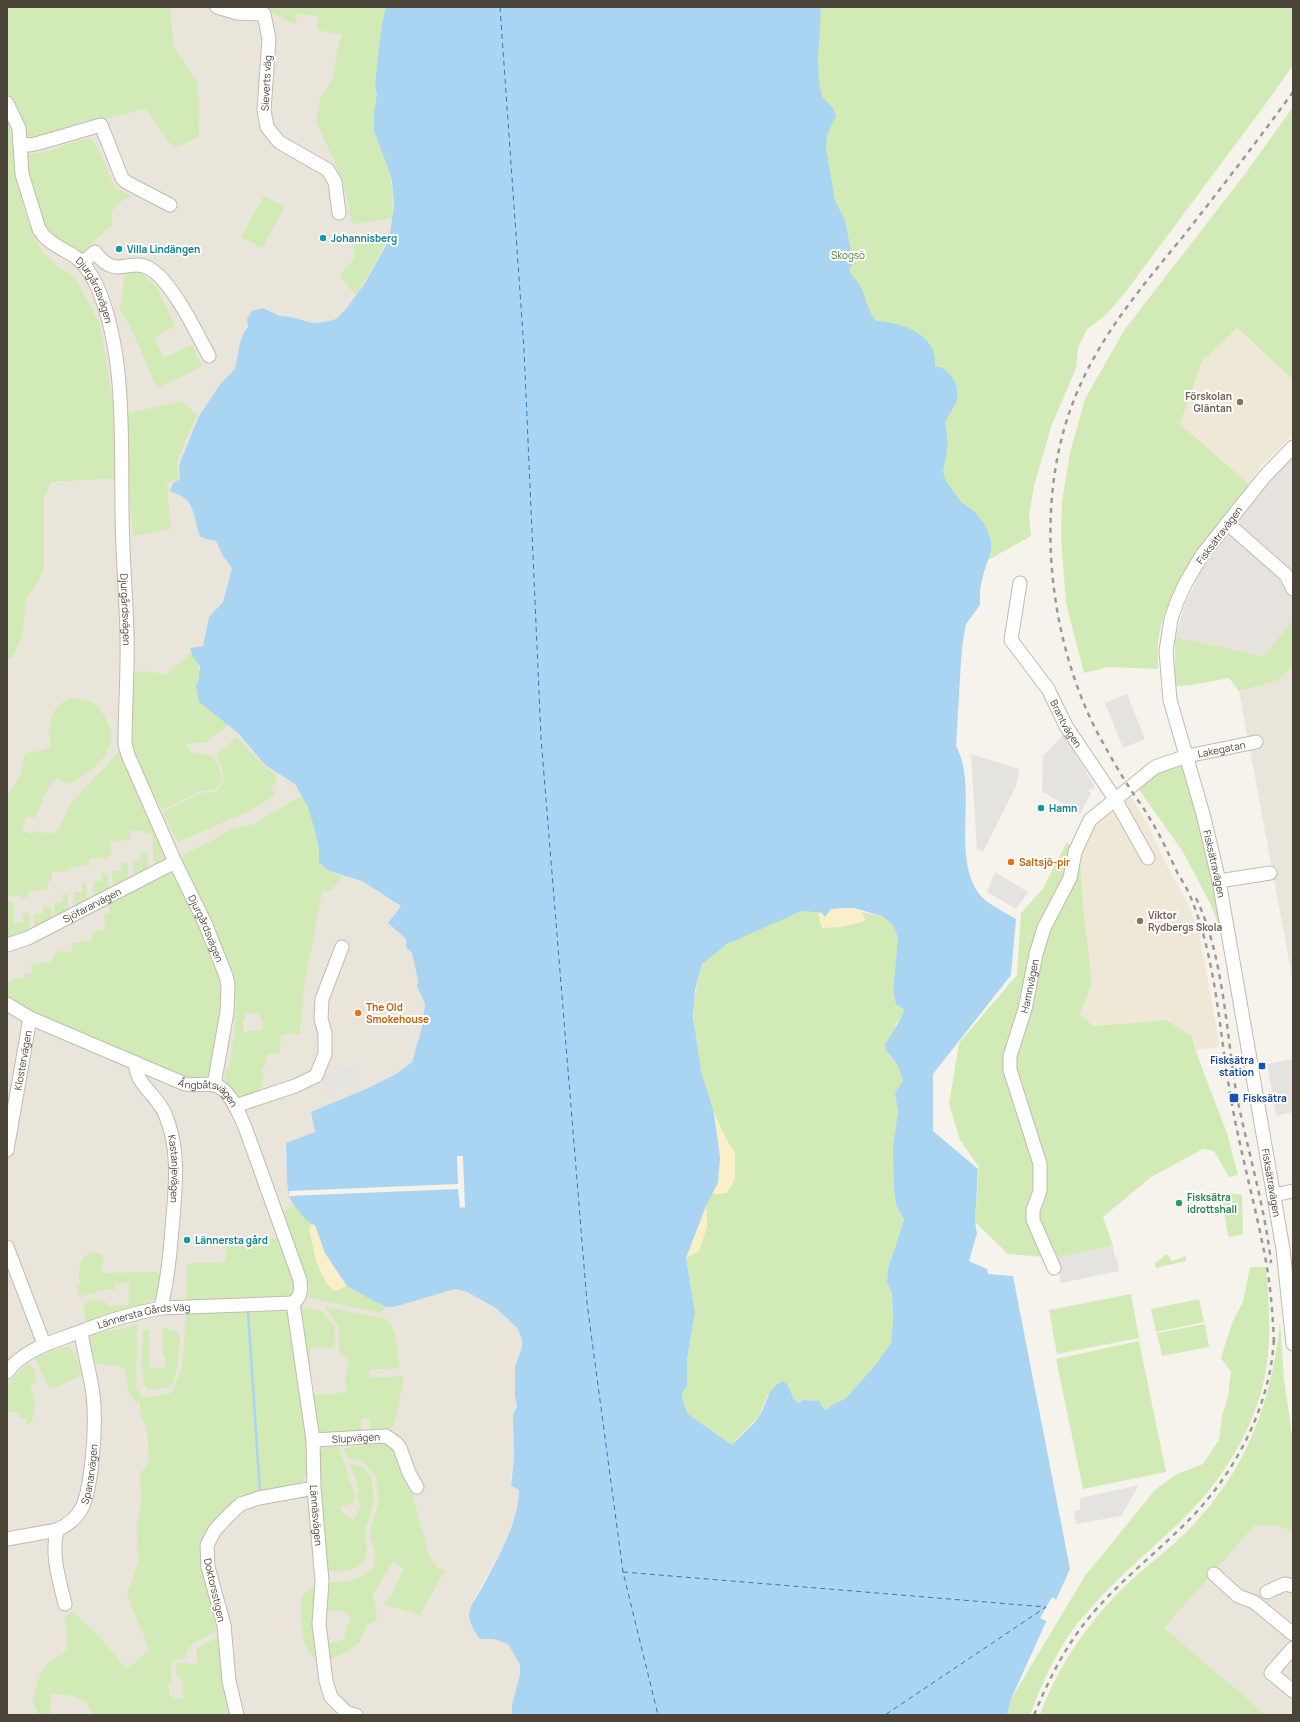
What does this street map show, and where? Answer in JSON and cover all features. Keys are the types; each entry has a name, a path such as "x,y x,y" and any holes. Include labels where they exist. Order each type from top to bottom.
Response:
{"street":[{"name":"Sieverts väg","path":"217,7 237,12 264,11 269,39 264,110 267,127 279,142 328,170 335,182 339,213"},
{"name":"Djurgårdsvägen","path":"7,102 19,128 22,174 39,229 43,236 51,243 82,262 95,283 103,302 116,350 127,635 125,744 128,755 175,862 223,966 228,985 227,1012 214,1085"},
{"path":"20,144 30,145 39,143 101,125 122,178 126,182 170,205"},
{"path":"82,262 95,252 101,261 115,267 124,268 140,264 150,268 171,291 186,313 209,356"},
{"name":"Fisksätravägen","path":"1293,447 1265,476 1202,556 1185,584 1171,619 1167,638 1168,688 1175,719 1203,814 1219,881 1274,1195 1291,1306 1293,1344"},
{"path":"1227,523 1286,576 1293,589"},
{"name":"Brantvägen","path":"1020,583 1011,640 1048,689 1066,726 1114,799 1148,858"},
{"name":"Lakegatan","path":"1187,756 1256,742"},
{"name":"Hamnvägen","path":"1054,1268 1033,1220 1033,1210 1040,1191 1040,1164 1010,1070 1010,1056 1025,1009 1036,954 1044,928 1070,878 1075,852 1090,820 1155,767 1187,756"},
{"name":"Sjöfararvägen","path":"7,945 28,938 175,862"},
{"path":"1219,881 1270,873"},
{"path":"235,1106 295,1086 316,1076 325,1054 325,1033 321,1018 322,999 342,947"},
{"name":"Ångbåtsvägen","path":"7,1004 30,1018 100,1046 185,1084 194,1086 214,1085 225,1091 235,1106 244,1126 300,1280 301,1292 299,1298 293,1303"},
{"name":"Klostervägen","path":"7,1150 30,1018"},
{"name":"Kastanjevägen","path":"136,1063 136,1074 165,1114 172,1135 175,1158 176,1189 168,1274 161,1308"},
{"path":"1274,1195 1293,1191"},
{"path":"7,1247 44,1344"},
{"name":"Lännersta Gårds Väg","path":"7,1372 16,1362 44,1344 124,1316 161,1308 293,1303"},
{"name":"Lännäsvägen","path":"293,1303 313,1440 314,1488 322,1581 319,1624 326,1682 331,1697 347,1713 356,1715"},
{"name":"Spanarvägen","path":"57,1530 74,1520 82,1509 88,1487 93,1452 93,1394 81,1332"},
{"name":"Slupvägen","path":"313,1440 386,1436 391,1438 400,1448 410,1473 418,1487"},
{"name":"Doktorsstigen","path":"237,1715 230,1681 224,1624 208,1567 207,1545 215,1530 241,1504 259,1498 314,1488"},
{"path":"7,1539 57,1530 54,1544 55,1559 65,1604"},
{"path":"1214,1574 1238,1596 1254,1602 1293,1634"},
{"path":"1267,1592 1285,1584 1293,1586"},
{"path":"1293,1648 1271,1673 1293,1691"}],"shaded area":[{"path":"7,7 386,7 394,204 389,240 365,283 346,309 336,319 313,323 291,317 280,316 263,308 244,332 235,369 221,383 199,416 181,460 179,467 180,480 185,498 195,514 198,532 201,537 216,541 223,556 232,568 223,602 209,617 203,646 193,657 225,723 238,733 265,765 295,784 303,795 329,871 362,881 401,906 388,923 406,939 412,953 418,981 417,986 425,1004 422,1027 412,1062 396,1074 368,1088 311,1112 315,1132 286,1144 285,1154 289,1191 315,1225 394,1307 455,1289 465,1291 496,1308 518,1329 522,1340 522,1347 515,1367 515,1396 517,1406 513,1415 514,1457 511,1486 519,1490 519,1498 506,1542 474,1600 471,1622 480,1639 493,1639 508,1644 520,1665 520,1674 512,1705 512,1715 7,1715"},
{"name":"Förskolan Gläntan","path":"1236,328 1293,380 1293,435 1260,467 1249,484 1180,424 1202,361"},
{"path":"1293,454 1293,620 1265,656 1175,637 1185,604 1207,559 1256,497"},
{"path":"1293,666 1293,982 1239,691 1279,680"},
{"path":"1127,694 1145,739 1123,748 1105,703"},
{"path":"1064,734 1095,787 1093,790 1090,788 1088,791 1091,793 1080,814 1042,791 1043,756"},
{"path":"971,754 1019,769 1016,786 983,852 977,849"},
{"name":"Viktor Rydbergs Skola","path":"1130,795 1150,829 1164,860 1186,900 1198,928 1219,1041 1218,1047 1197,1050 1191,1035 1166,1020 1094,1026 1080,1014 1092,982 1084,914 1080,859 1090,833 1105,815"},
{"path":"995,872 1028,892 1016,909 987,892"},
{"path":"1293,1059 1293,1112 1276,1116 1267,1064"},
{"path":"356,1067 359,1084 325,1091 322,1074"},
{"path":"1113,1246 1115,1258 1117,1257 1119,1271 1061,1283 1056,1258"},
{"path":"1139,1485 1121,1516 1076,1524 1074,1511 1080,1510 1080,1498"},
{"path":"1255,1525 1278,1526 1293,1532 1293,1715 1266,1715 1163,1628"}],"green space":[{"path":"7,7 170,7 174,48 198,82 199,137 173,148 146,108 90,124 88,120 77,123 78,128 22,141 13,104 7,95"},
{"path":"267,7 386,7 382,24 375,87 376,97 374,129 384,155 390,178 393,202 392,218 352,224 343,181 316,121 320,99 333,79 336,57 342,33 337,34 317,30 318,16 298,13 295,25 267,9"},
{"name":"Skogsö","path":"562,7 1293,7 1293,65 1127,290 1106,315 1087,329 1078,348 1076,368 1051,427 1034,486 1029,515 1031,536 800,665"},
{"path":"1293,107 1293,380 1237,328 1202,361 1180,424 1249,484 1195,555 1173,593 1159,635 1158,669 1108,667 1084,673 1066,603 1061,537 1062,501 1070,453 1085,399 1125,329 1245,174"},
{"path":"7,114 15,146 18,188 29,225 41,250 58,267 74,276 100,324 115,416 182,401 197,415 177,461 179,478 167,483 170,529 133,536 129,490 117,478 51,482 44,497 44,568 34,589 26,599 22,637 12,658 7,659"},
{"path":"83,139 90,139 97,146 115,188 131,196 117,204 112,211 112,225 80,254 49,237 25,174 25,155 45,152"},
{"path":"264,196 285,207 262,248 241,237"},
{"path":"389,238 357,294 351,290 340,276 354,259 354,244"},
{"path":"140,271 158,289 175,326 155,337 163,358 192,345 202,367 157,388 132,330 120,309 125,272"},
{"path":"1293,620 1293,666 1279,680 1239,691 1229,678 1192,685 1175,686 1175,637 1264,656"},
{"path":"191,652 200,668 199,680 196,685 199,702 228,725 207,742 185,744 194,754 211,756 217,763 222,780 216,789 200,791 162,810 145,777 138,757 132,755 130,745 132,673 151,672 169,676 169,669 179,664"},
{"path":"74,698 90,701 97,705 103,713 110,730 111,740 108,749 97,765 70,784 56,779 46,792 40,808 34,818 26,817 21,831 32,834 34,831 53,834 61,826 70,804 116,755 121,752 166,853 154,865 152,834 144,834 144,831 130,831 130,840 110,841 111,856 107,856 107,858 89,859 89,866 71,867 71,871 52,872 52,881 47,882 48,890 28,891 28,898 21,898 20,895 7,896 7,797 20,775 25,754 50,747 50,723 52,716 59,705"},
{"path":"237,737 261,763 276,776 277,781 271,789 276,795 245,813 178,842 163,812 201,793 217,791 224,781 222,768 216,755"},
{"path":"1174,764 1182,766 1188,772 1213,878 1223,937 1210,903 1183,852 1138,788 1156,772"},
{"path":"303,795 315,828 319,862 329,871 342,876 332,890 322,892 304,988 300,1034 281,1035 280,1052 276,1055 267,1053 265,1066 262,1066 261,1073 264,1074 260,1093 238,1098 226,1084 225,1071 229,1068 235,1028 236,999 233,973 183,864 183,855 232,828 252,825","holes":["245,1013 260,1013 260,1020 263,1020 262,1030 243,1032"]},
{"path":"1067,842 1080,859 1084,914 1092,983 1080,1014 1094,1026 1166,1020 1191,1035 1227,1133 1238,1175 1229,1177 1214,1151 1203,1149 1151,1177 1103,1217 1113,1246 1056,1258 1008,1254 975,1222 979,1167 960,1140 949,1104 959,1043 1017,975 1021,913 1042,890"},
{"path":"147,851 148,869 134,876 133,861 141,861 140,852"},
{"path":"121,862 128,862 128,879 113,886 112,871 121,871"},
{"path":"173,872 219,967 225,999 210,1077 196,1082 50,1024 7,999 7,982 12,982 14,978 25,979 25,973 32,973 31,964 42,963 42,961 45,961 45,963 51,963 54,954 58,953 58,951 72,952 71,943 79,943 79,941 92,941 92,932 105,930 104,914 110,913 108,903"},
{"path":"108,873 109,889 93,897 93,882 102,881 101,874"},
{"path":"82,883 86,883 87,900 75,906 74,892 82,892"},
{"path":"62,894 68,894 68,911 55,918 54,903 63,902"},
{"path":"7,902 13,902 14,923 23,923 23,913 29,913 30,931 7,941"},
{"path":"51,906 52,919 35,928 34,914 43,913 43,907"},
{"path":"802,911 818,913 822,927 865,920 862,912 882,916 893,925 898,938 893,990 896,1005 900,1006 904,1010 901,1018 896,1024 887,1053 897,1064 903,1080 895,1093 898,1113 894,1188 896,1205 904,1220 888,1269 887,1282 892,1294 893,1319 891,1343 877,1363 846,1398 829,1407 827,1410 812,1400 803,1400 799,1403 795,1401 787,1384 767,1396 759,1417 737,1438 732,1445 688,1414 682,1398 683,1391 687,1386 687,1360 695,1312 686,1258 699,1251 707,1226 706,1206 712,1194 727,1193 735,1153 715,1116 707,1093 696,1046 694,1000 701,968 712,955 723,947 750,933"},
{"path":"1227,1193 1242,1195 1243,1234 1230,1237 1228,1236 1221,1194"},
{"path":"294,1206 312,1225 309,1229 316,1261 336,1291 347,1286 387,1307 381,1313 308,1297 309,1286 306,1275 282,1213"},
{"path":"279,1238 290,1266 294,1282 294,1289 291,1296 285,1298 186,1305 187,1265 195,1263 226,1262 226,1247 229,1242"},
{"path":"91,1252 103,1254 101,1273 157,1272 160,1275 160,1280 156,1297 145,1304 86,1322 84,1306 89,1300 100,1300 109,1306 129,1305 130,1301 129,1283 115,1283 115,1290 105,1289 79,1297 76,1286 80,1285 79,1275 81,1262"},
{"path":"1167,1254 1172,1261 1186,1256 1186,1261 1156,1268 1155,1263"},
{"path":"1250,1267 1266,1267 1269,1308 1269,1348 1260,1395 1245,1435 1223,1472 1196,1505 1113,1585 1075,1626 1060,1649 1049,1670 1030,1715 1007,1715 1011,1699 1085,1576 1155,1490 1175,1475 1203,1464 1219,1440 1222,1416 1228,1396 1231,1372 1221,1358 1232,1323 1243,1302"},
{"path":"1131,1294 1139,1338 1057,1354 1049,1310"},
{"path":"1199,1299 1204,1322 1156,1332 1151,1309"},
{"path":"324,1306 385,1319 390,1323 395,1335 399,1368 370,1370 370,1378 404,1376 399,1404 393,1424 389,1430 370,1433 370,1418 362,1419 361,1432 316,1435 310,1388 313,1394 317,1395 346,1392 345,1376 349,1361 346,1356 342,1356 339,1350 339,1327"},
{"path":"300,1307 321,1311 335,1327 334,1347 310,1348 310,1371 306,1374"},
{"path":"248,1311 279,1311 288,1313 293,1327 310,1468 303,1481 292,1489 252,1496 204,1542 220,1629 194,1643 186,1651 186,1658 176,1659 170,1663 172,1683 168,1684 170,1696 173,1695 174,1700 184,1698 182,1680 180,1677 177,1677 176,1663 197,1664 197,1648 220,1636 232,1714 92,1715 87,1702 69,1695 51,1694 50,1715 39,1715 33,1701 36,1686 42,1670 50,1661 67,1651 67,1633 64,1619 72,1611 102,1639 127,1670 149,1650 127,1596 138,1562 137,1528 141,1501 140,1475 149,1461 147,1431 140,1412 140,1400 136,1403 129,1393 124,1368 99,1364 91,1361 88,1341 92,1334 137,1325 136,1388 143,1398 171,1393 176,1384 181,1365 186,1315"},
{"path":"1280,1322 1284,1379 1293,1442 1293,1532 1278,1526 1255,1525 1164,1628 1266,1715 1040,1715 1047,1697 1064,1664 1095,1619 1120,1591 1176,1542 1194,1524 1213,1502 1229,1479 1243,1455 1264,1405 1271,1378"},
{"path":"1205,1324 1209,1347 1162,1356 1157,1333"},
{"path":"162,1327 177,1332 180,1337 178,1365 173,1383 168,1387 148,1390 143,1378 142,1370 143,1331 149,1330 150,1368 165,1367 165,1357 163,1357"},
{"path":"1139,1341 1166,1472 1083,1489 1056,1359"},
{"path":"68,1346 72,1350 83,1375 50,1390 35,1358"},
{"path":"29,1365 33,1368 38,1382 30,1385 35,1409 31,1423 26,1425 26,1418 19,1418 19,1412 7,1412 6,1394 8,1386 13,1378 19,1371"},
{"path":"387,1443 391,1445 408,1479 430,1558 438,1568 445,1570 420,1615 384,1604 393,1593 404,1568 393,1562 372,1596 377,1614 376,1621 367,1624 359,1643 345,1653 330,1659 325,1658 325,1646 344,1639 347,1626 351,1620 343,1611 322,1611 326,1583 341,1582 358,1578 374,1567 375,1550 370,1537 370,1530 379,1502 376,1476 366,1465 348,1458 344,1448"},
{"path":"339,1447 355,1496 354,1503 340,1507 343,1514 353,1520 361,1506 358,1500 358,1485 349,1463 363,1468 371,1477 374,1504 365,1529 367,1551 364,1562 347,1571 327,1571 317,1453 324,1448"},
{"path":"316,1586 314,1632 316,1656 313,1657 303,1637 301,1599 303,1594"}],"sand":[{"path":"854,908 862,912 865,921 842,927 822,928 818,913 831,909"},
{"path":"714,1113 727,1141 735,1153 735,1179 727,1193 712,1194 716,1184 719,1164 719,1144"},
{"path":"706,1206 707,1226 699,1251 686,1258"},
{"path":"312,1225 315,1225 325,1253 347,1286 336,1291 325,1281 318,1264 309,1229"}],"water":[{"path":"386,7 821,7 818,60 819,84 822,97 833,108 836,116 827,135 826,148 835,201 845,220 853,263 849,269 852,276 860,285 876,321 900,325 915,331 922,336 928,341 933,350 935,367 941,367 951,375 957,387 957,401 945,422 948,444 943,472 946,481 961,502 975,512 985,525 991,540 991,551 980,589 980,605 966,624 963,640 956,746 962,763 965,782 965,842 971,879 983,898 991,905 1016,919 1011,975 933,1074 933,1131 978,1169 975,1222 977,1233 969,1261 987,1269 988,1274 1013,1276 1070,1569 1011,1699 1007,1715 512,1715 512,1705 520,1674 520,1665 508,1644 493,1639 480,1639 471,1624 469,1614 473,1602 507,1539 518,1503 519,1490 511,1486 514,1457 513,1415 517,1406 515,1396 515,1367 522,1347 522,1340 518,1329 496,1308 465,1291 455,1289 394,1307 387,1307 347,1286 325,1253 315,1225 304,1217 296,1208 289,1196 286,1143 315,1132 311,1112 368,1088 396,1074 412,1062 422,1027 425,1004 417,986 418,981 412,953 406,947 406,939 388,923 401,906 362,881 329,871 319,862 319,849 308,807 295,784 265,765 238,733 199,702 196,685 199,679 200,667 193,657 190,648 203,646 209,617 223,602 232,568 223,556 216,541 203,538 199,535 194,514 188,502 181,496 170,491 173,483 180,479 179,467 181,460 199,416 221,383 235,369 240,343 244,332 248,327 247,319 252,311 263,308 280,316 291,317 313,323 336,319 346,309 365,283 389,240 394,204 392,181 374,131 374,114 377,93 375,87 382,24","holes":["854,908 882,916 893,925 898,938 893,990 896,1005 900,1006 904,1010 885,1045 887,1052 897,1064 903,1080 895,1093 898,1113 893,1147 894,1188 896,1205 904,1220 888,1269 887,1282 892,1294 893,1319 891,1343 877,1363 846,1398 829,1407 827,1410 824,1409 819,1401 803,1400 799,1403 795,1401 787,1384 782,1381 772,1389 761,1413 755,1422 732,1445 688,1414 682,1398 683,1391 687,1386 687,1360 695,1312 686,1258 706,1206 718,1183 720,1157 714,1113 701,1071 693,1017 695,990 702,964 727,944 802,911 822,913 825,917 831,909"]}],"pier":[{"path":"457,1156 463,1156 465,1207 460,1208 458,1189 289,1196 289,1191 458,1184"},
{"path":"1052,1597 1058,1601 1048,1622 1040,1618"}],"waterway":[{"path":"248,1311 260,1493"}],"ferry route":[{"path":"500,7 524,349 541,738 587,1303 623,1572 658,1715"},
{"path":"623,1572 1046,1607 885,1715"}],"railway":[{"path":"1274,1342 1272,1304 1267,1267 1235,1120 1207,947 1191,898 1158,832 1113,761 1085,705 1070,664 1059,621 1053,577 1050,532 1053,488 1060,445 1072,405 1094,358 1121,315 1213,199 1293,92"},
{"path":"1196,898 1213,945 1223,995 1237,1097 1261,1200 1271,1263"},
{"path":"1034,1715 1059,1662 1078,1632 1102,1602 1187,1522 1220,1483 1235,1461 1258,1413 1266,1388 1274,1337"}],"place":[{"name":"Johannisberg","path":"323,238"},
{"name":"Villa Lindängen","path":"119,249"},
{"name":"Förskolan Gläntan","path":"1240,402"},
{"name":"Hamn","path":"1041,808"},
{"name":"Saltsjö-pir","path":"1011,862"},
{"name":"Viktor Rydbergs Skola","path":"1140,921"},
{"name":"The Old Smokehouse","path":"358,1013"},
{"name":"Fisksätra station","path":"1262,1066"},
{"name":"Fisksätra","path":"1234,1098"},
{"name":"Fisksätra idrottshall","path":"1179,1203"},
{"name":"Lännersta gård","path":"187,1240"}]}
